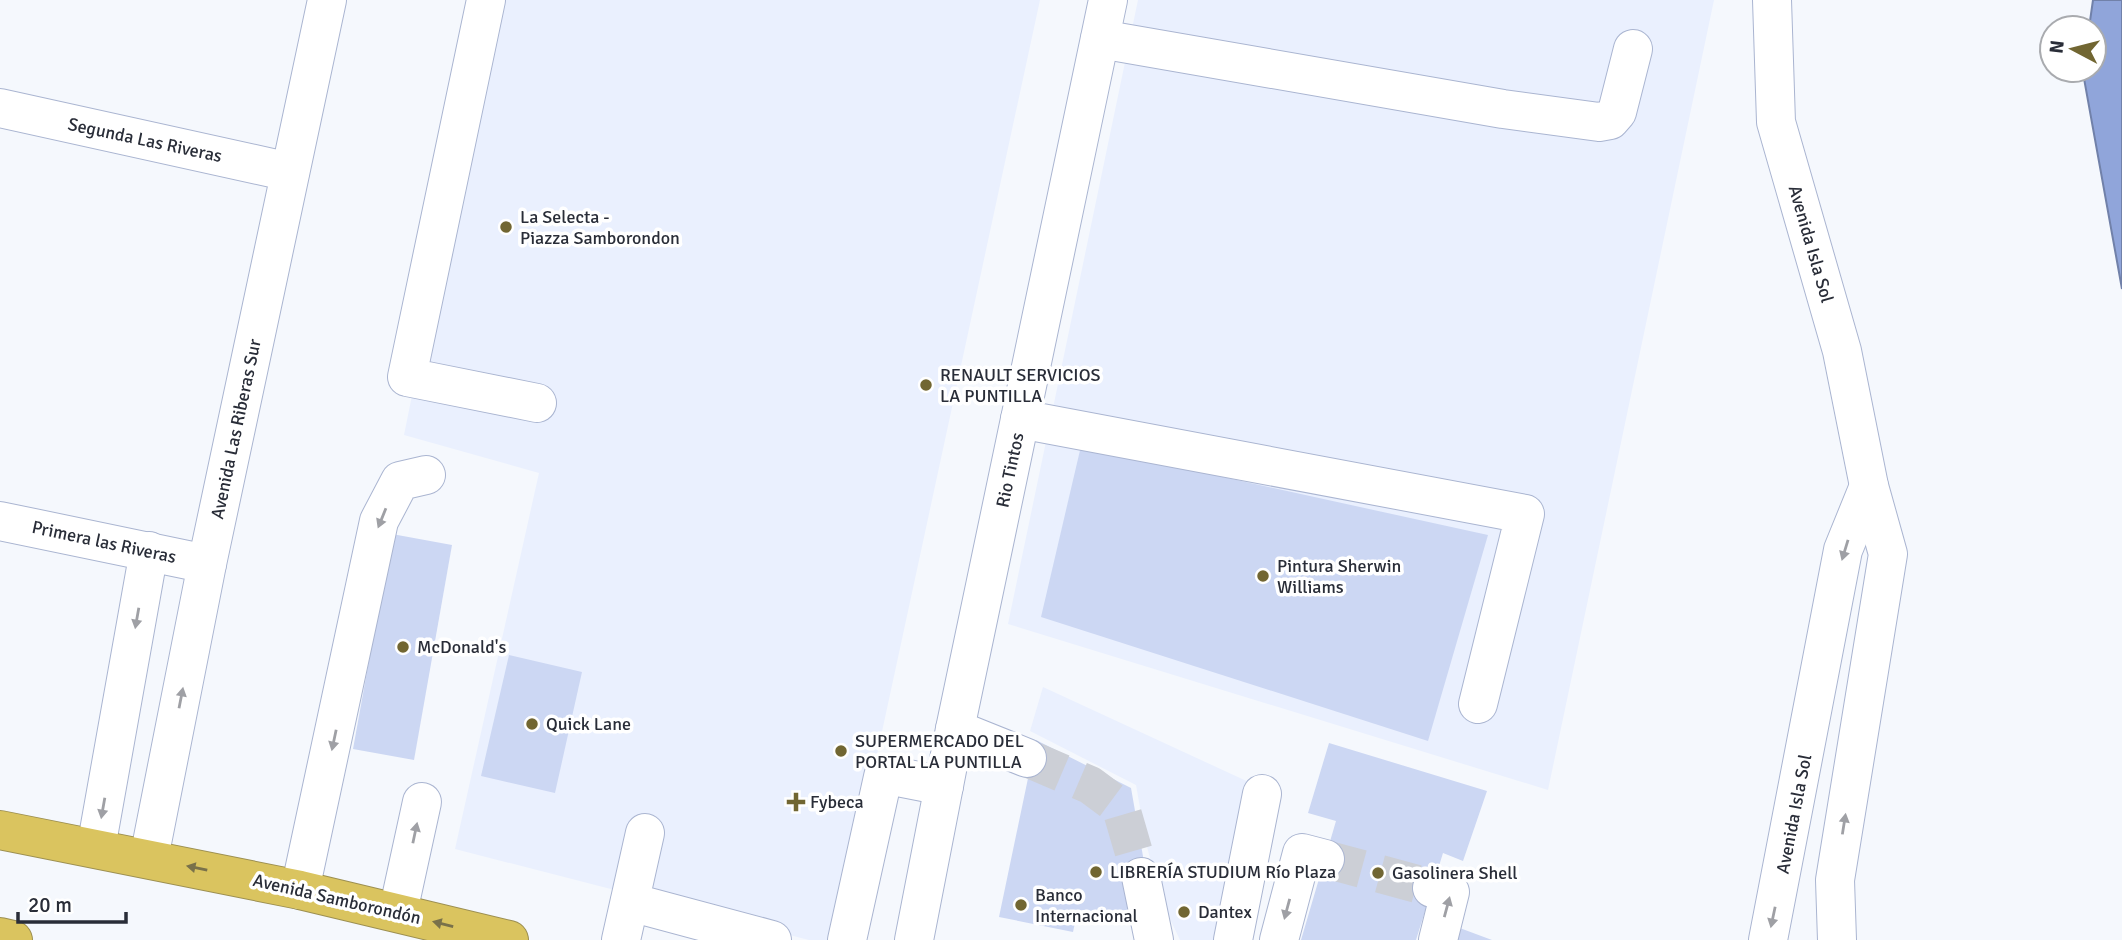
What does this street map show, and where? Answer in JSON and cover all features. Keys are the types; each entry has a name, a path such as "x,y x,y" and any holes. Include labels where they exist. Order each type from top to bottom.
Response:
{"highway":[{"name":"Avenida Samborondón","path":"0,830 300,890 509,940"},
{"path":"1,938 13,940"}],"street":[{"name":"Avenida Las Riberas Sur","path":"149,858 207,564 327,0"},
{"path":"486,0 407,376 537,403"},
{"name":"Rio Tintos","path":"914,940 955,729 1108,0"},
{"name":"Avenida Isla Sol","path":"1772,0 1776,122 1842,351 1869,486 1888,554 1835,880 1837,940"},
{"path":"1100,39 1503,109 1598,122 1610,120 1617,113 1633,49"},
{"name":"Segunda Las Riveras","path":"0,108 290,172"},
{"path":"1020,419 1525,514 1478,704"},
{"path":"300,890 379,521 400,481 426,475"},
{"name":"Avenida Isla Sol","path":"1768,940 1843,550 1869,486"},
{"name":"Primera las Riveras","path":"0,521 207,564"},
{"path":"96,848 149,551"},
{"path":"955,729 1027,758"},
{"path":"847,940 851,935 883,777 888,775 944,786"},
{"path":"1233,940 1262,794"},
{"path":"398,912 422,802"},
{"path":"621,940 645,833"},
{"path":"1279,940 1302,853 1325,859"},
{"path":"1782,875 1835,880"},
{"path":"1141,877 1154,940"},
{"path":"1432,888 1450,892 1438,940"},
{"path":"630,902 772,940"}],"shaded area":[{"path":"492,0 1040,0 837,940 809,940 455,849 539,473 404,435"},
{"path":"1138,0 1714,0 1548,790 1008,624"},
{"path":"1043,687 1253,784 1220,940 1180,940 1163,904 1147,847 1136,785 1030,731"}],"water":[{"path":"2093,0 2122,0 2122,289 2085,84 2108,84 2108,14 2091,14"}],"building":[{"name":"Pintura Sherwin Williams","path":"1081,446 1488,535 1428,741 1041,617"},
{"name":"McDonald's","path":"392,534 452,545 414,760 353,749"},
{"name":"Quick Lane","path":"509,655 582,672 555,793 481,776"},
{"path":"1036,740 1131,788 1144,862 1138,915 1119,923 1076,918 1073,932 999,917"},
{"path":"1329,743 1487,791 1463,861 1443,853 1416,940 1301,940 1336,821 1308,813"},
{"path":"1449,924 1492,940 1445,940"}],"tunnel":[{"path":"1027,758 1090,785 1121,808 1141,877"},
{"path":"1325,859 1432,888"}],"place":[{"name":"La Selecta - Piazza Samborondon","path":"506,227"},
{"name":"RENAULT SERVICIOS LA PUNTILLA","path":"926,385"},
{"name":"Pintura Sherwin Williams","path":"1263,576"},
{"name":"McDonald's","path":"403,647"},
{"name":"Quick Lane","path":"532,724"},
{"name":"SUPERMERCADO DEL PORTAL LA PUNTILLA","path":"841,751"},
{"name":"Fybeca","path":"796,802"},
{"name":"LIBRERÍA STUDIUM Río Plaza","path":"1096,872"},
{"name":"Gasolinera Shell","path":"1378,873"},
{"name":"Banco Internacional","path":"1021,905"},
{"name":"Dantex","path":"1184,912"}]}
